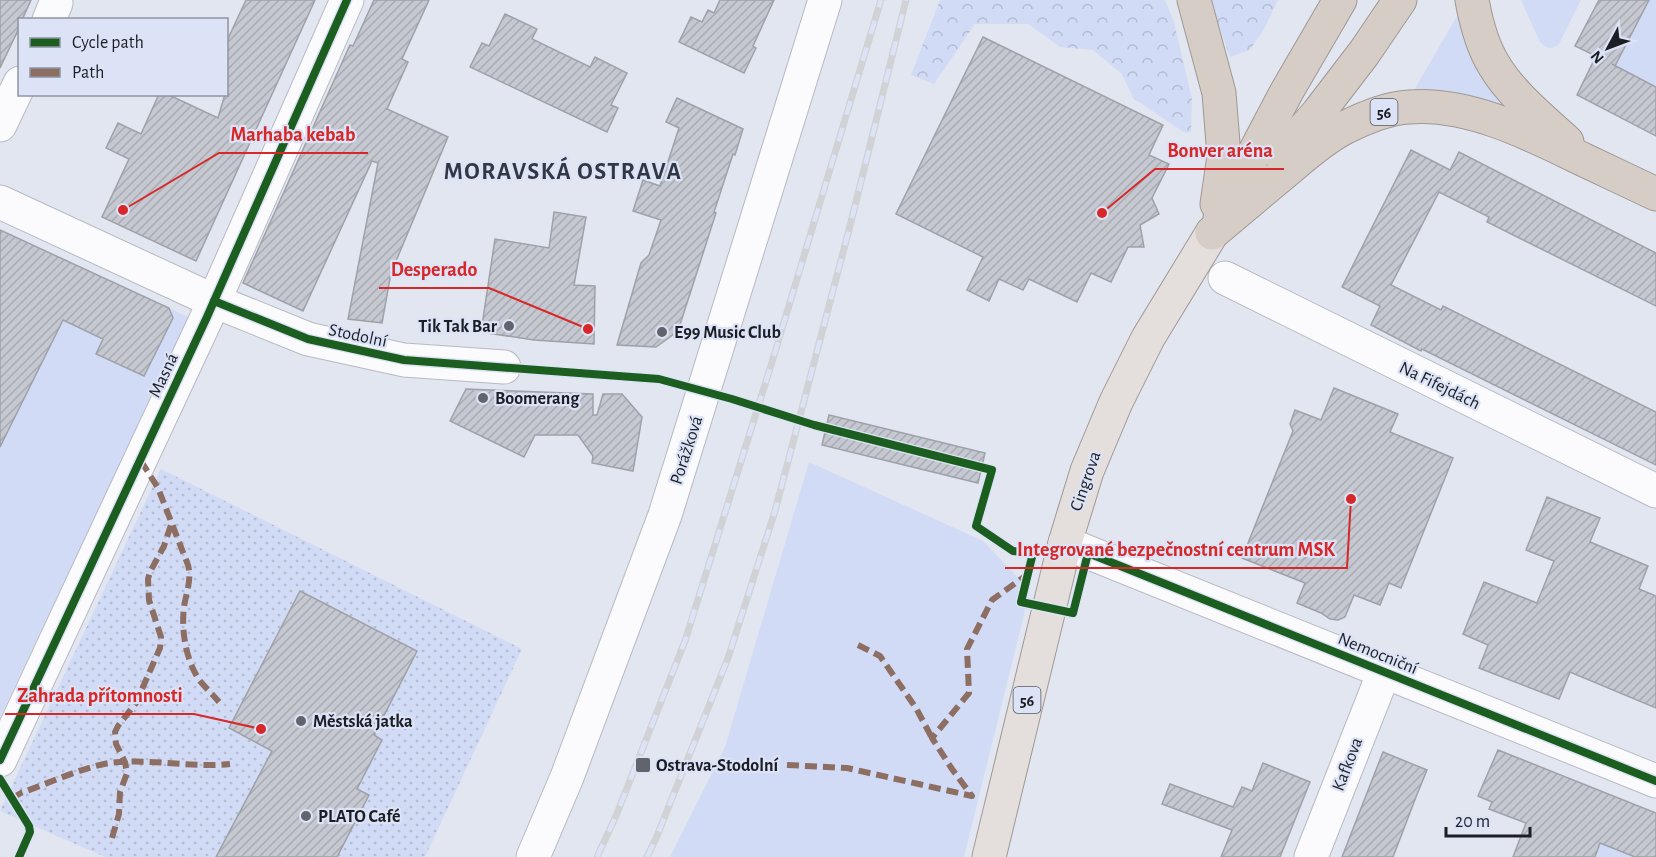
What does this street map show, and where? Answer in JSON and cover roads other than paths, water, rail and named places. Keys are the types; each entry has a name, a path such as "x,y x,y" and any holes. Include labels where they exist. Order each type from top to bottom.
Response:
{"highway":[{"name":"56","path":"1194,0 1219,93 1223,126 1224,156 1212,233"},
{"name":"56","path":"1212,233 1287,91 1340,0"},
{"name":"56","path":"1212,233 1318,113 1364,53 1400,0"},
{"name":"56","path":"1472,0 1482,41 1500,75 1517,95 1585,160"},
{"name":"56","path":"1212,233 1322,142 1345,128 1392,109 1421,106 1482,116 1535,136 1656,194"}],"main road":[{"name":"Cingrova","path":"989,857 1065,543 1087,471 1116,402 1148,338 1212,233"}],"street":[{"name":"Masná","path":"0,760 214,301 347,0"},
{"name":"Porážková","path":"533,857 567,777 665,515 825,0"},
{"path":"0,125 18,86"},
{"name":"Stodolní","path":"0,202 214,301 308,339 404,360 504,366"},
{"name":"Na Fifejdách","path":"1225,278 1656,491"},
{"name":"Nemocniční","path":"1065,543 1656,781"},
{"name":"Kafkova","path":"1311,857 1384,672"}],"railway":[{"path":"597,857 616,816 685,641 881,0"},
{"path":"647,857 728,658 775,511 851,222 906,0"}],"place":[{"name":"Marhaba kebab","path":"123,210"},
{"name":"Bonver aréna","path":"1102,213"},
{"name":"Tik Tak Bar","path":"509,326"},
{"name":"Desperado","path":"588,329"},
{"name":"E99 Music Club","path":"662,332"},
{"name":"Boomerang","path":"483,398"},
{"name":"Integrované bezpečnostní centrum MSK","path":"1351,499"},
{"name":"Městská jatka","path":"301,721"},
{"name":"Zahrada přítomnosti","path":"261,729"},
{"name":"Ostrava-Stodolní","path":"643,765"},
{"name":"PLATO Café","path":"306,816"}],"district":[{"name":"MORAVSKÁ OSTRAVA","path":"563,171"}]}
